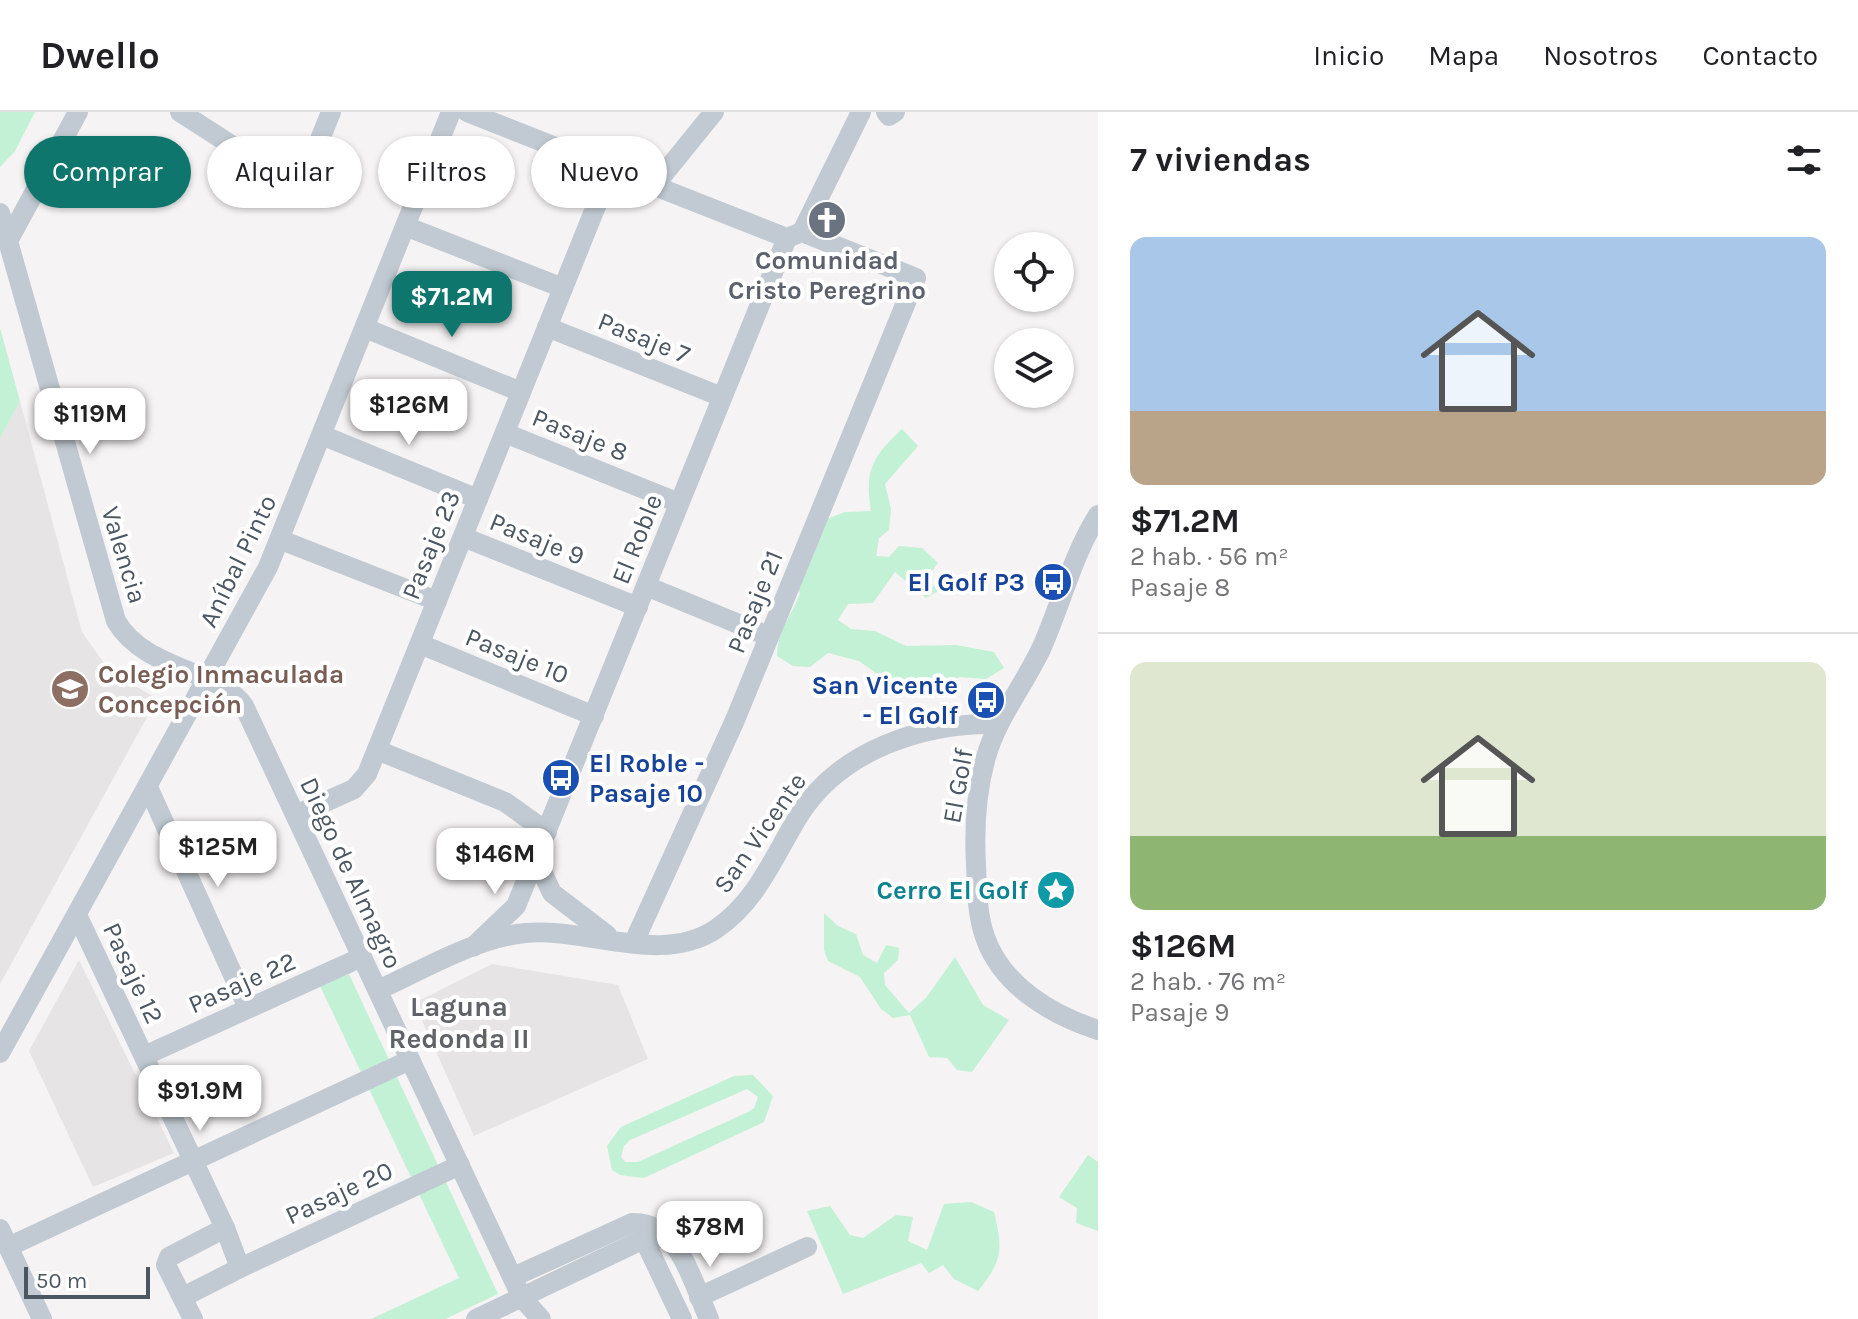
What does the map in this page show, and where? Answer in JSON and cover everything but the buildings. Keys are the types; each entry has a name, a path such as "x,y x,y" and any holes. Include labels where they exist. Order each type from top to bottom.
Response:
{"street":[{"path":"8,241 78,112"},
{"path":"185,113 297,197 331,112"},
{"name":"Aníbal Pinto","path":"0,1053 281,540 451,112"},
{"path":"467,112 531,137"},
{"path":"667,170 714,112"},
{"path":"667,191 794,235 861,112"},
{"name":"Pasaje 23","path":"296,815 354,789 367,774 595,208"},
{"name":"Valencia","path":"0,213 116,621 135,645 206,681"},
{"path":"405,226 563,288"},
{"name":"Pasaje 21","path":"624,941 735,720 916,278 794,235"},
{"name":"El Roble","path":"473,947 516,906 722,397 794,235"},
{"name":"Pasaje 7","path":"547,327 722,397"},
{"name":"Pasaje 8","path":"365,328 521,392"},
{"name":"Pasaje 8","path":"505,433 679,503"},
{"name":"Pasaje 9","path":"324,436 478,499"},
{"name":"El Golf","path":"1098,515 1040,651 999,724 986,755 975,822 977,882 984,936 1000,964 1028,994 1050,1010 1098,1030"},
{"name":"Pasaje 9","path":"463,537 638,607"},
{"path":"281,540 437,601"},
{"path":"646,586 768,636"},
{"name":"Pasaje 10","path":"420,644 594,716"},
{"name":"Diego de Almagro","path":"206,681 241,701 522,1298 541,1319"},
{"name":"San Vicente","path":"378,990 473,947 508,936 538,932 663,944 698,939 746,903 769,872 800,813 826,783 853,761 885,745 945,726 999,724"},
{"path":"377,750 505,802 547,832"},
{"path":"148,787 248,1008"},
{"path":"536,859 552,893 624,941"},
{"name":"Pasaje 12","path":"77,915 225,1228 240,1268"},
{"name":"Pasaje 22","path":"144,1056 362,957"},
{"path":"42,1319 4,1238 193,1161 410,1060"},
{"name":"Pasaje 20","path":"240,1268 460,1165"},
{"path":"513,1277 632,1223 645,1222 671,1237 709,1319"},
{"path":"193,1319 166,1265 169,1257 225,1228"},
{"path":"476,1319 644,1239 671,1237"},
{"path":"644,1239 682,1319"},
{"path":"699,1297 807,1247"},
{"path":"183,1297 240,1268"}],"shaded area":[{"name":"Colegio Inmaculada Concepción","path":"20,401 82,632 108,669 157,699 0,984 0,438"},
{"path":"79,960 174,1153 93,1187 29,1051"},
{"path":"492,964 618,985 648,1059 474,1136 414,1003"}],"green space":[{"path":"0,112 35,112 15,151 0,167"},
{"path":"0,328 20,401 0,438"},
{"path":"902,429 918,446 885,484 891,509 889,530 879,538 876,556 889,557 899,546 922,548 938,563 927,578 938,591 926,598 895,572 873,603 848,604 838,620 851,629 875,631 906,646 956,645 994,652 1004,668 986,679 959,677 940,688 916,692 880,676 859,661 828,653 810,667 793,666 777,656 782,630 800,593 791,577 822,521 845,512 871,511 869,485 873,465 884,447"},
{"path":"824,913 838,926 856,934 863,955 877,963 886,945 899,948 898,960 884,973 885,985 909,1013 926,998 955,957 983,1005 1009,1020 972,1072 957,1070 947,1058 929,1057 910,1015 893,1018 881,1009 860,977 828,961 824,950"},
{"path":"349,974 498,1294 445,1319 371,1319 459,1278 320,986"},
{"path":"753,1075 773,1096 764,1122 644,1178 620,1175 612,1170 607,1146 621,1127 734,1076","holes":["747,1089 758,1097 754,1108 748,1112 638,1162 625,1162 621,1157 624,1146 630,1140"]},
{"path":"1088,1155 1098,1162 1098,1231 1076,1223 1077,1208 1059,1197"},
{"path":"971,1202 994,1212 999,1236 996,1262 978,1291 954,1279 943,1265 929,1273 921,1263 843,1294 807,1211 830,1206 850,1235 863,1238 896,1215 913,1217 908,1241 927,1250 944,1204"}],"place":[{"name":"Comunidad Cristo Peregrino","path":"827,220"},
{"name":"El Golf P3","path":"1053,582"},
{"name":"Colegio Inmaculada Concepción","path":"70,689"},
{"name":"San Vicente - El Golf","path":"986,700"},
{"name":"El Roble - Pasaje 10","path":"561,778"},
{"name":"Cerro El Golf","path":"1056,890"}],"district":[{"name":"Laguna Redonda II","path":"459,1022"}]}
